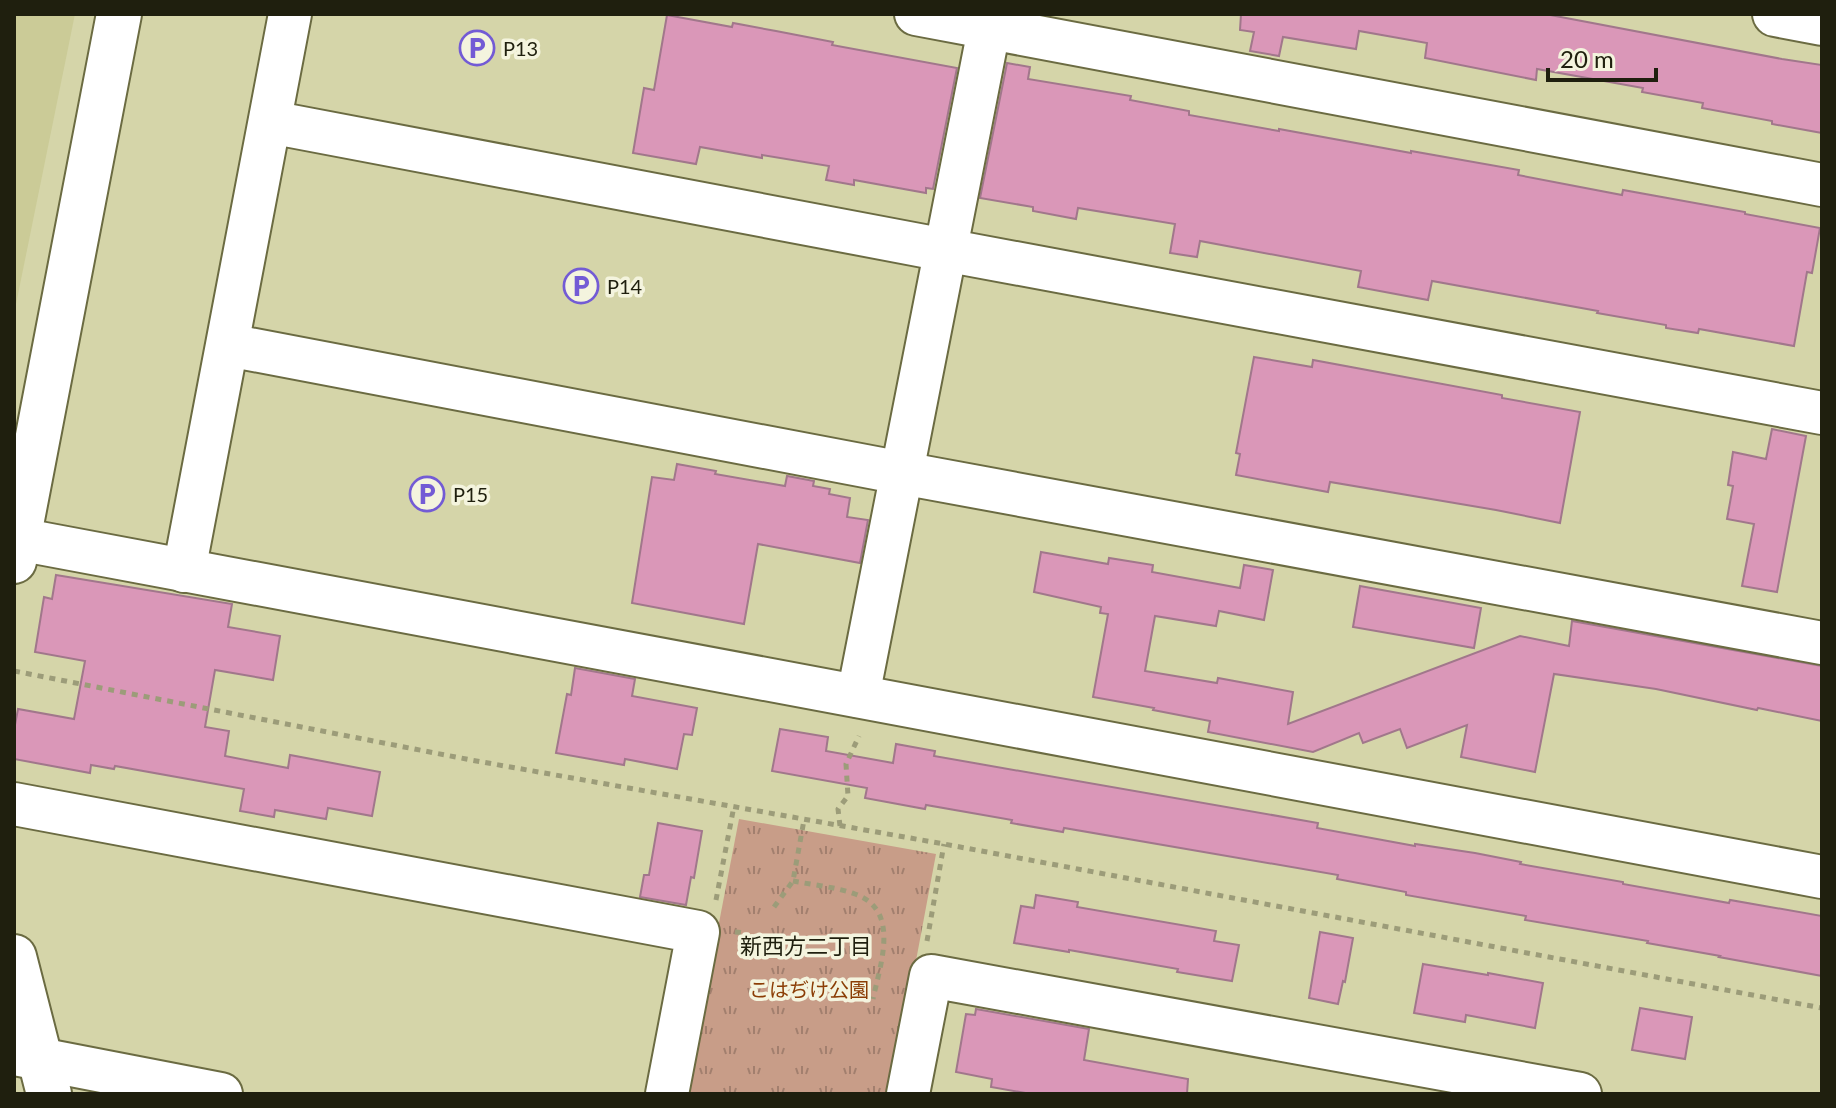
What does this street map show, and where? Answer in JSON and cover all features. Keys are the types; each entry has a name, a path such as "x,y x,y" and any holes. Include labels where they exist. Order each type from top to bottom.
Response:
{"street":[{"path":"119,14 16,550 184,571 1822,877"},
{"path":"184,571 290,14"},
{"path":"916,14 990,21 1822,185"},
{"path":"1775,14 1822,23"},
{"path":"858,696 990,21"},
{"path":"270,122 1822,413"},
{"path":"228,345 1822,643"},
{"path":"14,804 698,932 667,1094"},
{"path":"14,957 34,1069 221,1094"},
{"path":"908,1094 931,976 1580,1094"}],"path":[{"path":"14,671 471,760 944,844 1822,1008"},
{"path":"840,826 838,809 848,796 846,764 859,738 855,713 858,696"},
{"path":"698,932 711,927 734,806"},
{"path":"774,907 793,881 804,820"},
{"path":"931,976 924,958 944,844"},
{"path":"793,881 857,894 881,916 884,942 873,999"}],"shaded area":[{"path":"14,14 75,14 14,314"}],"green space":[{"name":"こはぢけ公園","path":"739,819 936,854 891,1094 686,1094"}],"building":[{"path":"1241,14 1545,14 1822,65 1822,133 1702,108 1703,103 1642,92 1643,88 1537,69 1536,80 1425,58 1427,43 1359,31 1356,49 1283,37 1279,56 1250,51 1254,32 1240,30"},
{"path":"667,15 732,27 733,23 957,68 933,189 926,188 926,193 854,180 854,185 826,180 829,166 700,147 696,164 633,153 644,88 654,90"},
{"path":"1007,63 1030,67 1028,79 1131,96 1130,100 1189,111 1189,115 1519,170 1518,175 1622,195 1623,190 1820,228 1812,273 1807,272 1794,346 1699,329 1698,333 1666,328 1666,325 1598,311 1432,281 1428,300 1358,287 1361,271 1200,241 1197,257 1170,253 1175,224 1078,208 1076,219 1033,211 1033,207 980,198"},
{"path":"1254,357 1312,367 1313,360 1580,412 1560,523 1330,482 1328,492 1236,475 1240,454 1236,453"},
{"path":"1772,429 1806,436 1777,592 1742,586 1754,524 1727,519 1733,486 1728,485 1733,452 1766,459"},
{"path":"677,464 785,486 787,476 814,481 813,486 830,489 829,494 850,498 847,517 868,520 860,563 758,544 744,624 632,603 652,477 674,480"},
{"path":"1041,552 1108,564 1109,558 1153,565 1152,572 1240,588 1244,565 1273,570 1264,620 1219,611 1216,626 1155,616 1145,671 1217,683 1218,678 1293,692 1288,724 1520,636 1569,646 1572,621 1822,666 1822,721 1656,689 1554,674 1535,772 1461,757 1467,725 1407,748 1400,729 1363,743 1359,733 1313,752 1208,732 1210,721 1093,697 1108,614 1100,613 1101,607 1034,592"},
{"path":"56,575 232,604 228,627 280,636 273,680 215,670 205,727 229,731 225,756 288,768 290,755 380,772 372,816 328,808 326,819 275,810 274,817 240,811 244,789 115,766 114,769 91,765 90,773 14,759 18,709 74,719 85,661 35,652 44,597 52,599"},
{"path":"1360,586 1481,608 1474,648 1353,627"},
{"path":"575,668 635,679 632,696 697,708 692,735 684,734 677,769 625,759 624,765 556,753"},
{"path":"780,729 828,737 826,751 893,763 896,744 935,751 934,756 1318,823 1317,828 1415,846 1475,853 1729,903 1730,900 1822,916 1822,976 1525,920 1526,916 1406,895 1406,892 1337,879 1338,875 1064,828 1063,832 926,805 925,809 865,798 867,788 772,771"},
{"path":"658,823 702,831 686,905 640,897 644,875 649,875"},
{"path":"1036,895 1078,902 1077,907 1216,931 1214,941 1239,945 1232,981 1069,950 1014,943 1021,906 1034,908"},
{"path":"1320,932 1353,938 1338,1004 1309,998"},
{"path":"1423,964 1543,983 1535,1028 1466,1015 1465,1022 1414,1013"},
{"path":"1640,1008 1692,1017 1685,1059 1632,1050"},
{"path":"976,1009 1089,1029 1084,1060 1188,1079 1187,1094 1031,1094 991,1087 992,1079 956,1072 966,1014 975,1015"}],"place":[{"name":"P13","path":"477,48"},
{"name":"P14","path":"581,286"},
{"name":"P15","path":"427,494"}],"district":[{"name":"新西方二丁目","path":"806,945"}]}
